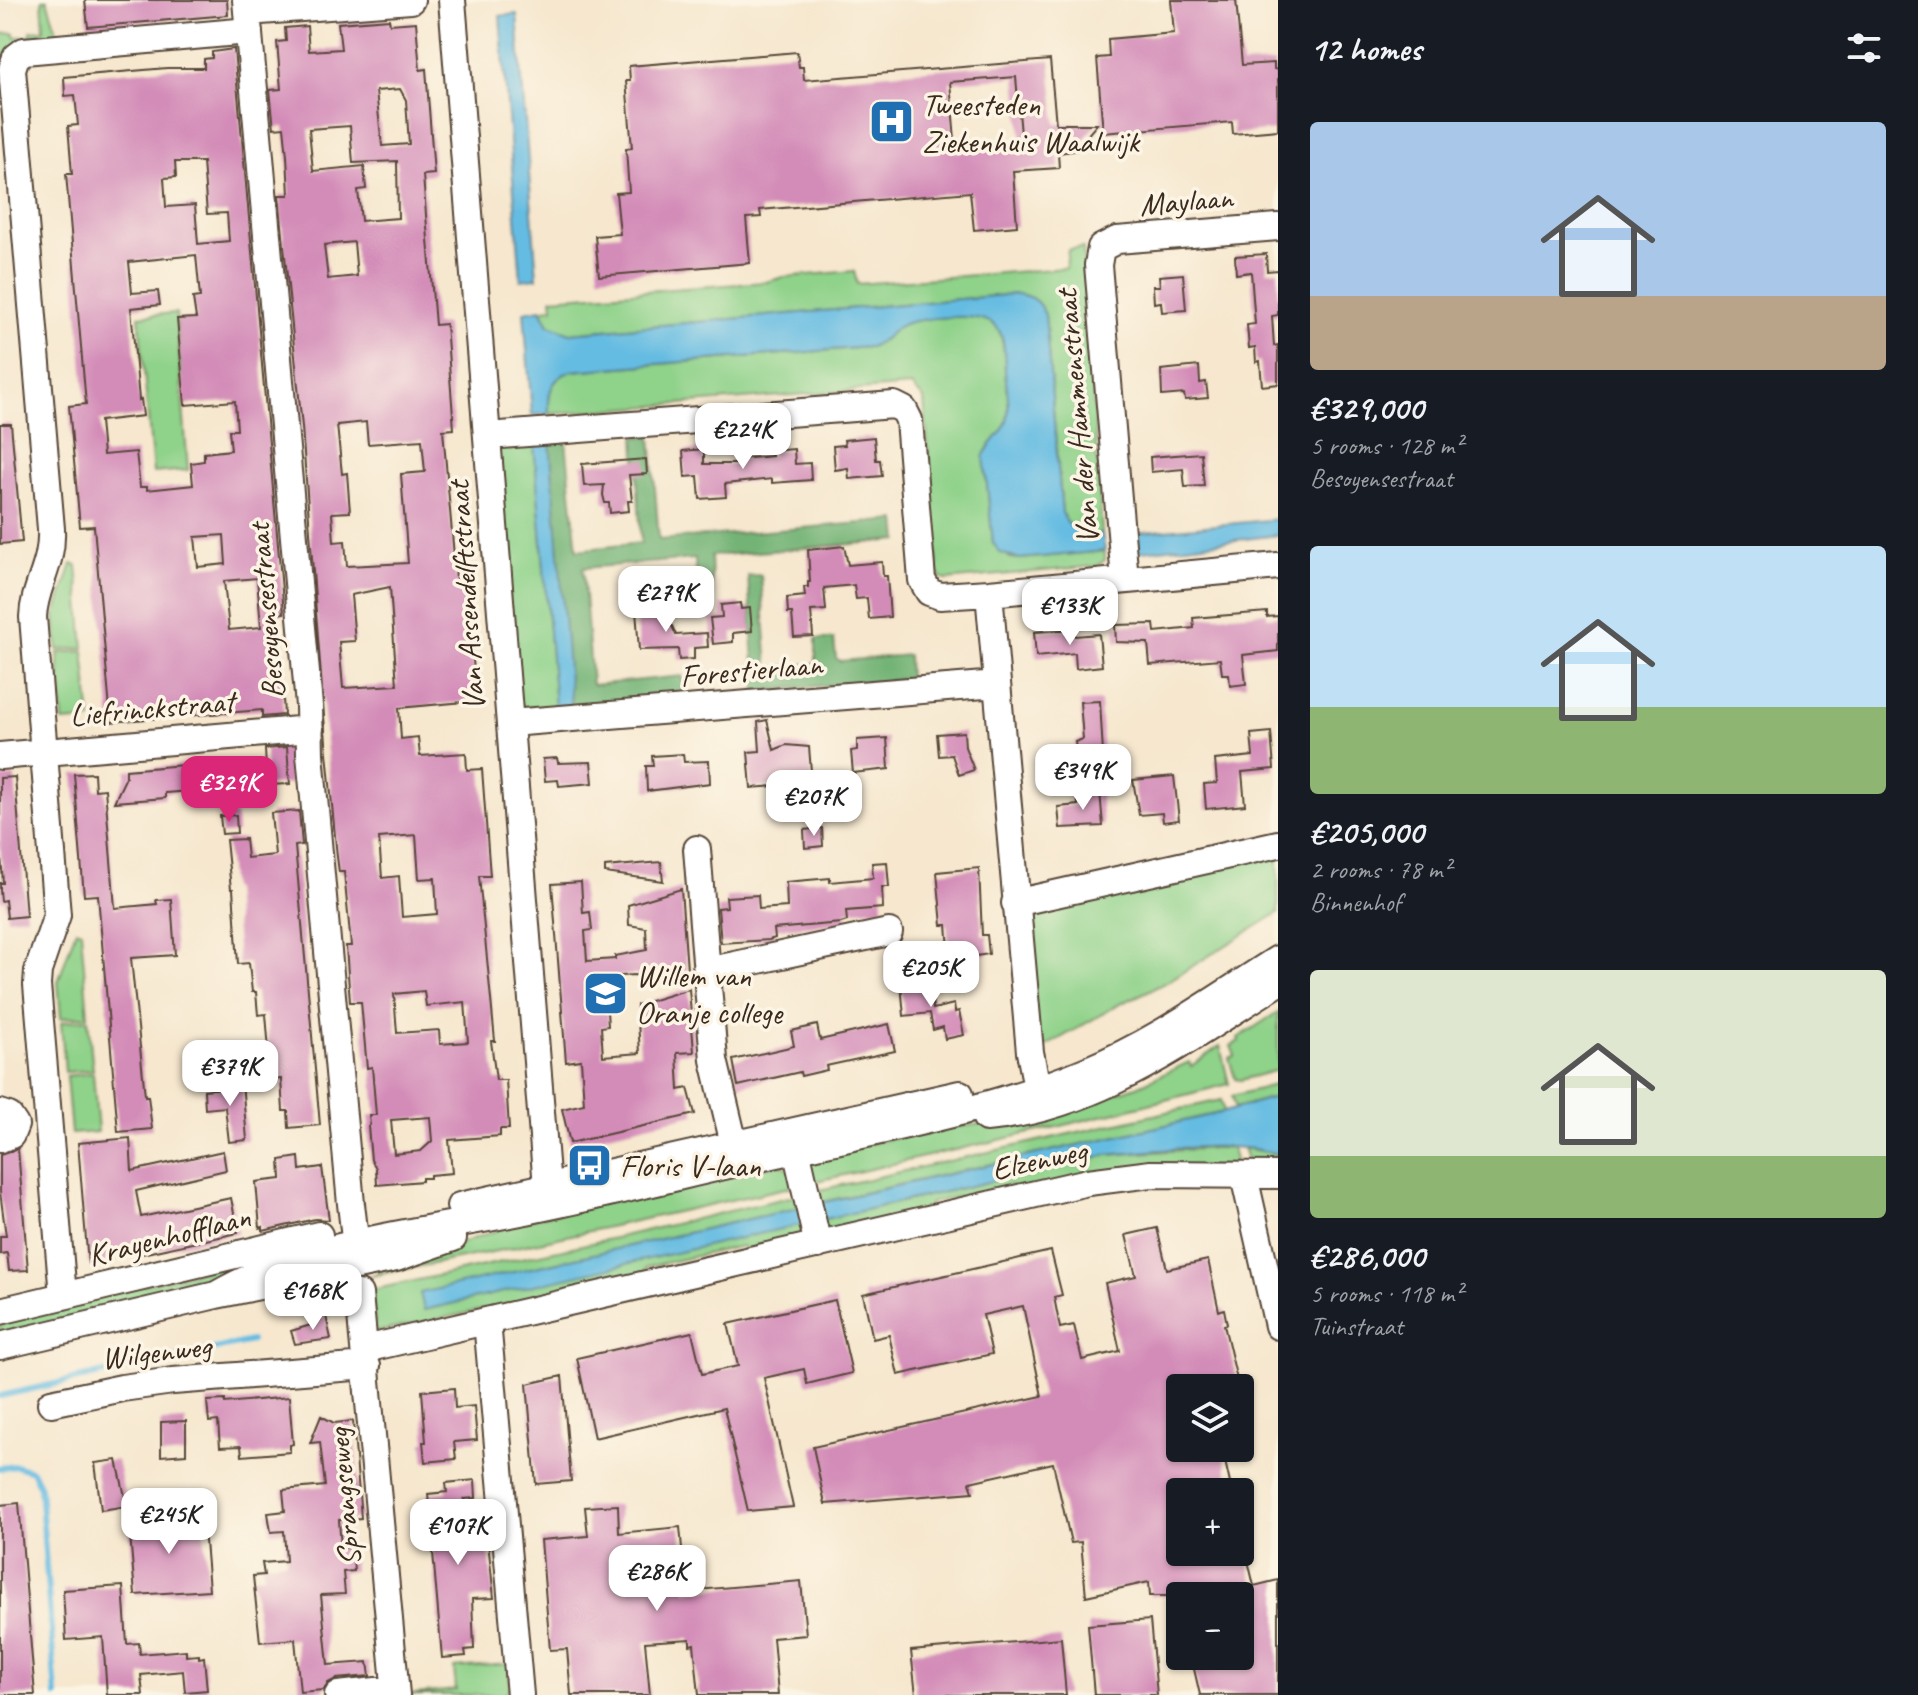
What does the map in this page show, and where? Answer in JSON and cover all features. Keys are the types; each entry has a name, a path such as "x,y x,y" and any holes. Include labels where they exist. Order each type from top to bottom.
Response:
{"street":[{"path":"63,1296 37,985 38,971 57,915 33,608 50,558 51,539 12,192 7,96 12,69 16,57 24,51 247,14 411,0"},
{"name":"Van Assendelftstraat","path":"452,0 547,1187"},
{"name":"Besoyensestraat","path":"247,14 356,1245"},
{"name":"Maylaan","path":"1101,248 1117,240 1278,227"},
{"name":"Van der Hammenstraat","path":"1101,248 1098,265 1125,580"},
{"path":"488,436 894,405 904,410 909,420 922,580 929,592 940,596 989,593 1278,566"},
{"path":"989,593 1015,903 1030,1052 1039,1098"},
{"name":"Forestierlaan","path":"510,723 997,684"},
{"name":"Liefrinckstraat","path":"0,756 310,729"},
{"path":"1015,903 1278,844"},
{"path":"697,849 714,1060 734,1144"},
{"path":"707,971 889,932"},
{"path":"922,1122 993,1118 1039,1098 1180,1021 1278,959"},
{"path":"356,1245 396,1258 508,1215 922,1122 998,1100 1074,1099 1135,1072 1278,983"},
{"path":"0,1346 216,1295 356,1245 547,1187 969,1092 998,1100"},
{"path":"0,1113 9,1116 15,1125 11,1135 0,1139"},
{"path":"796,1149 816,1234"},
{"name":"Elzenweg","path":"366,1357 487,1321 816,1234 1088,1182 1151,1174 1278,1175"},
{"path":"1244,1176 1278,1326"},
{"name":"Krayenhofflaan","path":"0,1311 244,1255 262,1247 356,1245"},
{"name":"Sprangseweg","path":"359,1294 395,1692"},
{"path":"487,1321 520,1695"},
{"name":"Wilgenweg","path":"51,1403 147,1384 366,1357"},
{"path":"338,1695 395,1692"}],"green space":[{"path":"42,0 47,0 58,34 0,84 0,27 1,34 14,33 15,37 31,36 31,31 44,30"},
{"path":"1083,248 1102,533 1095,534 1073,528 1062,513 1045,315 1037,303 1027,296 1017,294 570,333 549,325 541,309 553,308 552,298 766,282 784,277 854,271 857,284 1066,268 1068,250"},
{"path":"176,313 188,470 153,473 139,316"},
{"path":"977,316 998,329 1007,376 1006,425 984,456 993,543 1010,558 1020,559 1105,551 1105,560 1097,566 941,578 924,399 911,386 549,414 552,388 559,378 571,371 869,347 901,325 913,321"},
{"path":"651,436 659,540 897,520 899,540 711,556 713,603 698,604 695,559 583,568 592,685 682,676 683,697 571,706 550,442 566,441 577,550 641,543 635,437"},
{"path":"534,443 555,707 517,707 495,445"},
{"path":"72,564 77,566 84,648 58,650 55,617"},
{"path":"761,575 768,668 816,663 816,639 834,639 836,658 840,661 908,655 909,679 756,691 748,576"},
{"path":"84,651 91,720 63,722 58,653"},
{"path":"1278,854 1278,913 1165,983 1118,1005 1038,1051 1020,912"},
{"path":"76,929 81,931 88,1016 61,1018 58,982"},
{"path":"1278,1012 1278,1070 1235,1079 1229,1058 1235,1056 1231,1046"},
{"path":"88,1019 93,1070 65,1072 61,1022"},
{"path":"1220,1046 1229,1084 813,1182 809,1166 813,1157 927,1130 1000,1122 1104,1097 1189,1062 1191,1066"},
{"path":"93,1073 98,1132 71,1134 66,1076"},
{"path":"1278,1084 1278,1096 1235,1108 1232,1096"},
{"path":"1221,1100 1224,1112 818,1203 815,1191"},
{"path":"1232,1148 1236,1165 1016,1190 1010,1185 930,1203 927,1210 833,1231 822,1226 821,1220 1107,1155"},
{"path":"1243,1148 1278,1154 1278,1166 1249,1165"},
{"path":"781,1164 789,1169 795,1186 367,1277 525,1220"},
{"path":"798,1195 800,1207 424,1310 805,1223 806,1229 800,1239 748,1251 742,1246 647,1267 643,1274 626,1278 620,1274 567,1285 564,1293 376,1332 371,1290"},
{"path":"301,1247 193,1291 0,1333 0,1325 81,1300"},
{"path":"508,1664 510,1687 505,1695 405,1695 456,1690 454,1668"}],"water":[{"path":"517,14 537,278 521,280 500,16"},
{"path":"1017,294 1034,300 1045,315 1062,513 1078,531 1102,533 1105,551 1020,559 1000,553 993,543 984,456 1005,425 1008,402 1002,338 998,329 982,319 957,317 910,322 869,347 571,371 559,378 552,388 549,414 532,415 524,312 541,309 549,325 570,333"},
{"path":"550,442 571,706 555,707 534,443"},
{"path":"1278,519 1278,535 1126,553 1124,534"},
{"path":"1278,1096 1278,1154 1215,1147 1107,1155 424,1310 420,1293 1224,1112"}],"building":[{"path":"85,0 227,0 228,15 88,27"},
{"path":"1171,0 1236,0 1242,65 1274,63 1274,69 1278,70 1278,130 1233,134 1232,122 1103,133 1097,58 1109,57 1108,39 1174,33"},
{"path":"389,19 390,24 416,22 420,70 426,69 434,174 423,175 426,215 435,325 446,324 454,429 443,430 456,579 466,578 475,701 399,708 401,739 418,737 420,756 466,753 467,770 482,769 490,876 479,876 495,1041 491,1041 496,1080 506,1080 509,1129 500,1129 500,1136 449,1140 452,1173 430,1175 422,1181 377,1185 368,1126 369,1115 376,1115 372,1067 367,1068 361,1002 350,1002 346,946 351,946 344,872 339,872 337,857 326,742 302,427 279,195 289,195 287,156 284,127 274,128 270,90 281,89 277,42 286,41 285,28 307,26 309,51 341,49 338,23","holes":["400,89 406,100 409,144 382,146 376,91","350,126 353,163 397,161 398,218 361,221 358,190 366,189 364,166 313,171 309,129","354,242 357,276 328,279 324,245","366,422 368,444 422,440 425,472 401,474 408,563 347,566 345,541 334,542 332,513 350,512 347,473 342,474 337,425","390,587 397,685 343,688 339,642 355,641 351,595","416,835 419,879 435,878 437,914 402,917 399,876 382,878 379,838","424,991 426,1006 465,1002 468,1042 440,1044 439,1030 397,1033 394,994","430,1117 432,1141 421,1151 394,1154 391,1120"]},
{"path":"234,49 284,613 278,614 284,715 262,717 262,710 111,722 94,526 80,527 69,406 86,404 66,174 72,174 68,126 78,125 75,95 65,96 64,77 204,68 204,59 212,58 212,52","holes":["175,162 203,162 207,214 227,213 229,241 198,244 195,205 166,207 164,178 176,177","196,255 200,297 193,298 196,318 177,319 185,405 235,401 237,430 229,430 231,450 204,453 204,461 191,463 193,485 147,490 147,487 140,487 136,452 103,455 100,421 143,416 131,308 160,305 158,291 132,293 129,262","224,535 226,564 198,567 195,537","257,578 261,627 229,630 224,581"]},
{"path":"797,52 804,80 1050,60 1056,124 1097,124 1080,144 1081,150 1058,153 1059,168 1013,171 1017,226 974,230 970,192 760,210 761,217 746,218 750,263 599,276 595,236 620,234 616,193 629,192 626,149 632,148 626,81 630,81 629,66","holes":["1016,77 1022,146 956,152 950,82"]},
{"path":"1266,254 1267,271 1278,270 1278,315 1272,316 1274,346 1278,345 1278,384 1262,386 1260,361 1256,362 1255,347 1249,348 1247,325 1255,324 1251,272 1236,274 1235,256"},
{"path":"1183,274 1186,310 1162,312 1161,302 1154,303 1153,286 1160,286 1159,276"},
{"path":"1199,366 1200,383 1206,382 1208,398 1185,400 1184,394 1162,396 1161,370"},
{"path":"0,424 11,424 22,542 0,544"},
{"path":"874,437 876,460 880,460 882,476 849,479 848,468 835,470 833,446 845,445 844,440"},
{"path":"704,449 704,464 738,464 738,459 772,456 771,451 794,449 795,464 810,463 811,480 772,483 772,479 725,484 726,497 700,499 698,476 685,477 683,451"},
{"path":"1201,453 1204,486 1185,487 1183,469 1151,472 1150,457"},
{"path":"646,459 647,474 629,475 632,501 628,501 629,511 610,513 609,503 605,503 603,495 604,485 584,486 582,464"},
{"path":"844,546 848,565 882,562 883,576 887,576 890,617 869,619 867,598 856,599 854,585 824,588 826,610 811,611 813,636 794,637 787,598 805,596 804,587 808,587 810,582 808,550"},
{"path":"740,603 741,609 750,608 752,631 733,633 733,642 713,644 710,618 722,617 721,605"},
{"path":"666,607 668,626 672,626 676,635 707,633 708,647 694,648 694,659 679,660 678,649 639,650 636,610"},
{"path":"1267,612 1267,617 1278,616 1278,651 1243,655 1246,684 1230,686 1229,674 1222,674 1220,659 1150,665 1148,643 1116,642 1115,625 1154,624 1155,632 1194,628 1193,618"},
{"path":"1074,629 1075,636 1099,634 1102,666 1076,669 1075,653 1036,657 1034,632"},
{"path":"1100,701 1103,754 1077,758 1075,742 1083,739 1080,702"},
{"path":"767,720 774,750 786,745 809,747 812,783 751,788 748,752 760,751 758,722"},
{"path":"964,732 965,747 974,770 959,775 952,755 939,756 937,734"},
{"path":"1271,732 1274,769 1242,772 1245,805 1206,809 1204,784 1217,783 1215,760 1253,756 1251,734"},
{"path":"887,738 889,769 853,773 851,751 857,750 857,740"},
{"path":"287,747 290,784 267,785 265,749"},
{"path":"683,754 684,762 709,761 710,783 647,791 646,766 653,766 652,756"},
{"path":"557,758 558,763 591,762 593,783 559,786 558,780 545,781 543,759"},
{"path":"230,761 233,788 165,793 165,798 114,802 126,777 126,770"},
{"path":"94,773 95,790 105,789 115,908 157,904 156,900 171,899 175,955 131,958 145,1096 148,1096 152,1129 118,1132 98,895 84,896 74,774"},
{"path":"1174,776 1179,820 1163,822 1162,813 1139,815 1133,780"},
{"path":"15,777 26,916 7,918 5,900 1,901 0,890 0,883 3,883 0,778"},
{"path":"1100,791 1103,826 1060,828 1058,807 1078,805 1077,793"},
{"path":"299,811 302,845 295,846 320,1125 289,1128 288,1111 283,1111 281,1079 248,1081 247,1065 270,1063 266,1014 258,1015 249,963 238,964 226,840 245,839 247,858 275,855 271,813"},
{"path":"236,815 237,833 222,834 220,816"},
{"path":"822,828 823,846 805,848 804,830"},
{"path":"661,862 663,881 605,873 605,867"},
{"path":"887,862 889,887 882,887 883,908 846,911 847,921 841,923 774,929 775,938 769,940 721,943 718,908 727,907 726,897 758,895 759,909 787,907 786,882 873,878 872,863"},
{"path":"979,868 982,935 987,935 989,954 950,960 947,925 942,925 937,872"},
{"path":"581,882 583,913 590,912 592,930 585,931 587,961 615,959 615,956 647,950 646,928 629,925 628,905 681,889 688,983 633,975 589,979 591,1010 607,1011 608,1026 601,1027 603,1056 640,1053 637,1005 689,989 694,1052 677,1053 679,1090 688,1088 695,1114 570,1143 562,1109 584,1104 581,1060 566,1062 552,884"},
{"path":"930,981 933,1009 954,1004 955,1012 959,1011 964,1035 945,1039 943,1027 933,1030 930,1013 904,1016 901,984"},
{"path":"889,1024 895,1051 826,1066 827,1070 801,1076 800,1072 738,1086 733,1060 794,1046 791,1031 817,1025 820,1040"},
{"path":"242,1082 247,1140 229,1142 225,1107 205,1109 204,1090"},
{"path":"130,1138 132,1171 223,1151 226,1170 136,1191 141,1217 231,1198 238,1233 137,1255 136,1250 107,1252 108,1262 88,1264 78,1143"},
{"path":"18,1149 28,1270 9,1271 7,1253 0,1254 0,1236 6,1236 0,1192 0,1155"},
{"path":"299,1157 300,1170 322,1167 329,1220 315,1219 263,1231 263,1227 260,1228 256,1182 281,1179 280,1160"},
{"path":"1157,1228 1167,1269 1208,1260 1219,1311 1224,1309 1227,1324 1224,1325 1236,1374 1166,1374 1166,1462 1225,1462 1229,1478 1166,1478 1166,1566 1249,1566 1253,1582 1166,1582 1166,1596 1150,1596 1149,1582 1086,1596 1081,1542 1071,1543 1053,1463 970,1482 973,1492 825,1504 813,1447 1042,1396 1023,1306 983,1315 992,1354 898,1375 889,1335 873,1339 863,1294 1051,1251 1062,1295 1054,1297 1060,1328 1074,1325 1082,1360 1120,1351 1105,1283 1136,1276 1126,1235"},
{"path":"835,1300 852,1373 807,1384 804,1369 764,1378 793,1507 748,1511 724,1408 594,1438 577,1358 692,1332 702,1374 738,1366 728,1324"},
{"path":"326,1316 331,1339 295,1344 291,1331 311,1325 310,1319"},
{"path":"562,1376 571,1481 536,1484 527,1384"},
{"path":"454,1388 455,1408 474,1406 477,1440 454,1442 456,1459 425,1462 422,1391"},
{"path":"289,1397 293,1444 290,1445 290,1452 242,1456 241,1446 220,1447 218,1421 209,1422 207,1401 225,1400 225,1403"},
{"path":"321,1416 334,1423 353,1421 361,1518 339,1520 341,1548 352,1548 354,1571 343,1572 345,1594 321,1595 328,1665 368,1662 370,1676 336,1679 323,1690 300,1692 295,1639 260,1642 253,1576 264,1575 262,1563 286,1561 284,1531 271,1532 268,1513 285,1511 283,1490 325,1486 320,1442 310,1443"},
{"path":"186,1421 186,1454 161,1456 161,1422"},
{"path":"117,1460 127,1506 101,1510 95,1463"},
{"path":"475,1480 476,1498 464,1499 467,1535 487,1533 494,1598 472,1599 474,1649 465,1650 466,1656 442,1658 428,1494 447,1492 446,1483"},
{"path":"19,1503 35,1695 0,1695 0,1505"},
{"path":"618,1505 619,1533 680,1527 686,1591 801,1581 806,1635 773,1638 778,1695 699,1695 694,1644 690,1645 690,1639 645,1642 650,1695 571,1695 567,1649 550,1650 541,1540 588,1536 585,1507"},
{"path":"203,1516 209,1590 135,1595 129,1522"},
{"path":"1278,1580 1278,1695 1200,1695 1194,1670 1254,1670 1254,1586"},
{"path":"123,1586 127,1644 139,1643 140,1654 186,1650 186,1656 204,1657 207,1690 185,1692 183,1671 141,1675 143,1695 107,1695 103,1637 66,1640 63,1590"},
{"path":"1150,1620 1157,1695 1094,1695 1088,1625"},
{"path":"1061,1638 1066,1695 916,1695 911,1651"}],"waterway":[{"path":"0,1396 251,1341"},
{"path":"0,1468 16,1466 32,1471 40,1487 56,1695"}],"place":[{"name":"Tweesteden Ziekenhuis Waalwijk","path":"891,122"},
{"name":"Willem van Oranje college","path":"605,993"},
{"name":"Floris V-laan","path":"589,1165"}]}
